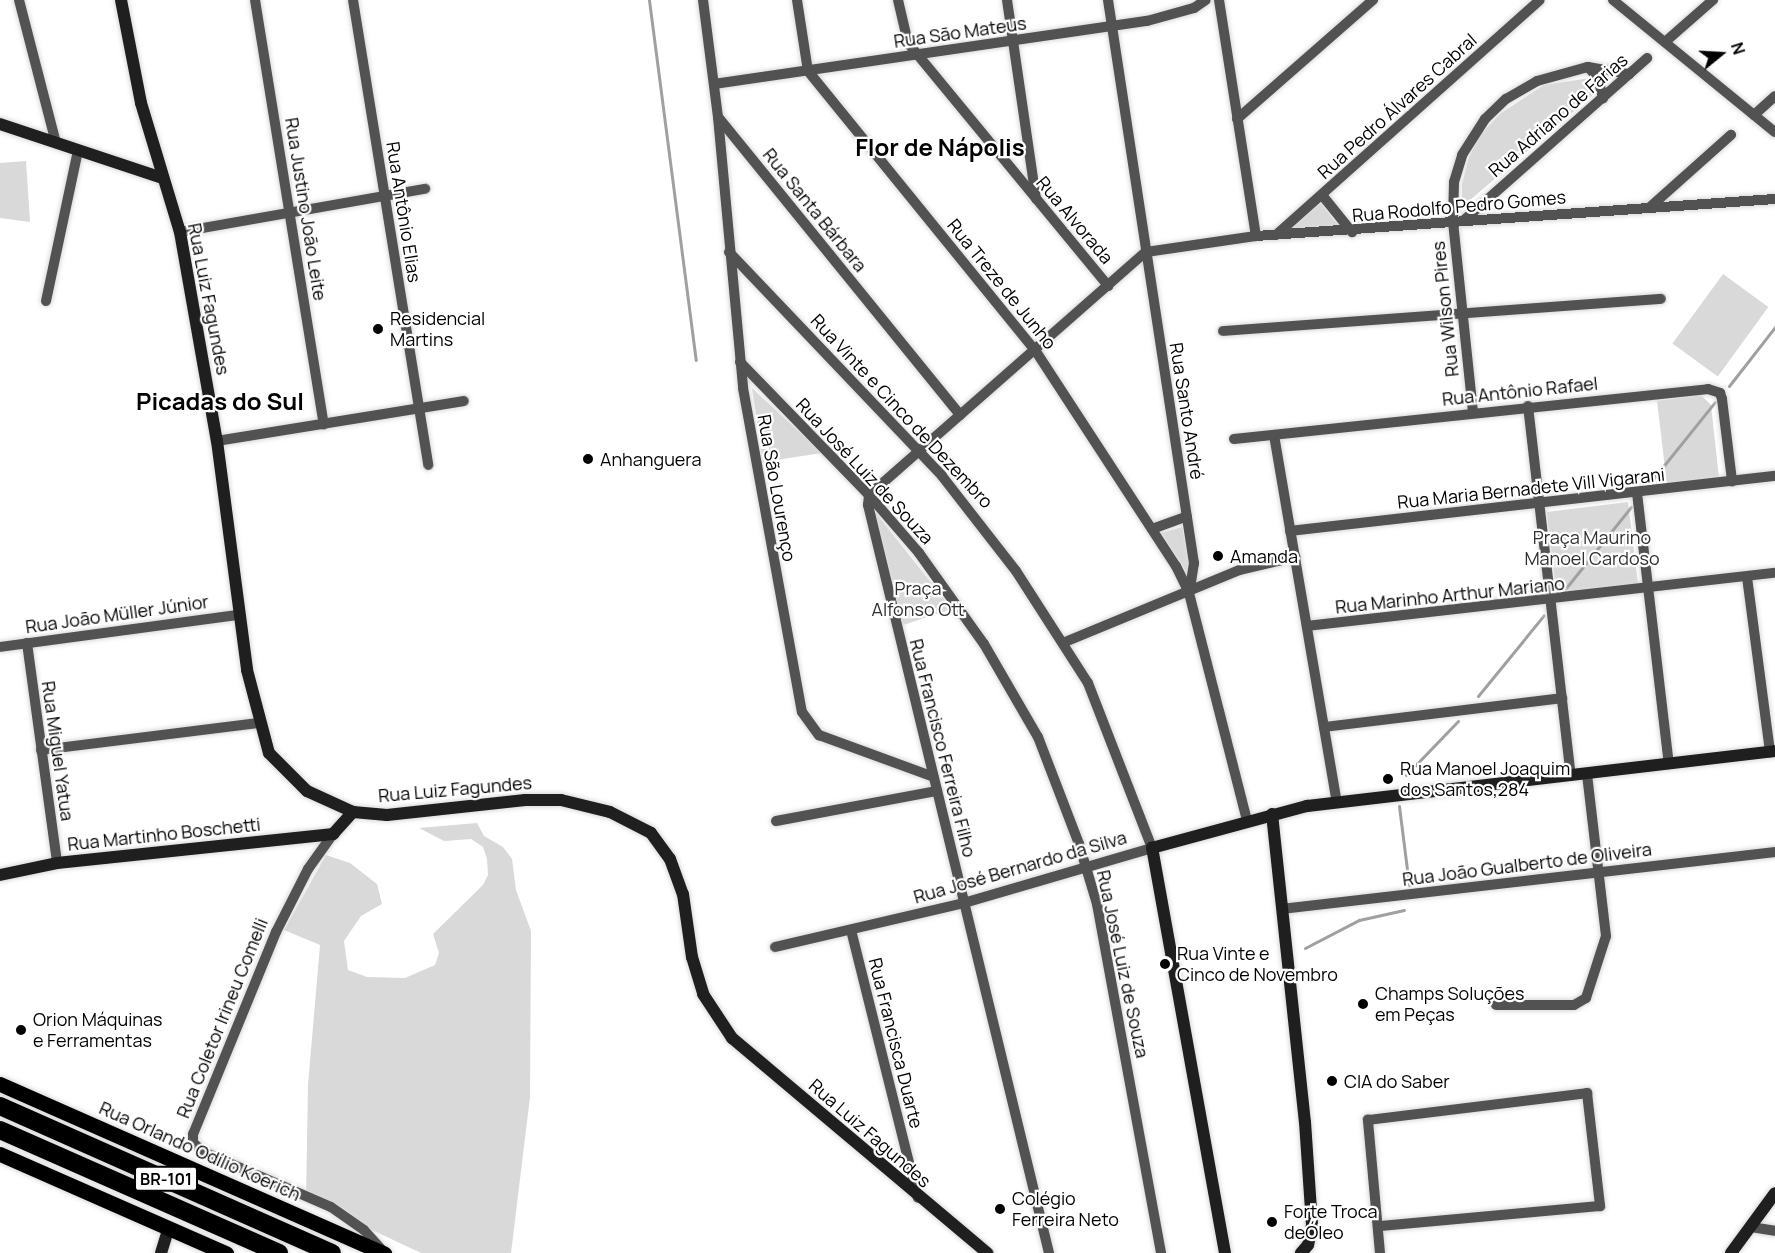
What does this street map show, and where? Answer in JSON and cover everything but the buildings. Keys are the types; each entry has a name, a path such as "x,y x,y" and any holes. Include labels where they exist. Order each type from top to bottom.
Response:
{"highway":[{"name":"BR-101","path":"0,1106 332,1253"},
{"name":"BR-101","path":"0,1130 279,1253"}],"main road":[{"name":"Rua Luiz Fagundes","path":"121,0 141,103 180,232 217,441 238,615 259,723 269,753 307,791 353,813 387,816 525,800 561,800 610,812 651,833 660,841 677,875 692,957 703,994 718,1020 746,1053 837,1125 918,1199 987,1253"},
{"path":"0,124 162,178"},
{"name":"Rua José Bernardo da Silva","path":"1152,848 1272,814 1337,802 1772,752"},
{"name":"Rua Coletor Irineu Comelli","path":"333,834 353,813"},
{"path":"1272,814 1305,1122 1312,1225 1308,1245 1301,1253"},
{"name":"Rua Martinho Boschetti","path":"0,875 57,863 333,834"},
{"name":"Rua Vinte e Cinco de Dezembro","path":"1152,848 1225,1253"},
{"name":"Rua Orlando Odílio Koerich","path":"0,1084 384,1253"},
{"path":"0,1154 226,1253"},
{"path":"1731,1253 1775,1193"},
{"path":"161,1253 169,1227"}],"street":[{"path":"20,0 56,143"},
{"name":"Rua Justino João Leite","path":"255,0 324,423"},
{"name":"Rua Antônio Elias","path":"353,0 428,465"},
{"path":"703,0 718,117"},
{"path":"797,0 808,70"},
{"name":"Rua Alvorada","path":"898,0 904,37 917,56 1108,286"},
{"path":"1007,0 1036,200"},
{"name":"Rua Santo André","path":"1108,0 1195,573 1188,593 1247,821"},
{"name":"Rua São Mateus","path":"714,84 1112,27 1164,17 1206,0"},
{"path":"1219,0 1256,236"},
{"path":"1237,119 1373,0"},
{"name":"Rua Pedro Álvares Cabral","path":"1276,235 1540,0"},
{"path":"1613,0 1775,132"},
{"path":"1665,42 1713,0"},
{"name":"Rua Adriano de Farias","path":"1458,222 1647,58"},
{"path":"1588,67 1598,78 1603,98"},
{"name":"Rua Wilson Pires","path":"1473,412 1461,313 1457,167 1485,118 1506,99 1537,81 1588,67 1629,74"},
{"name":"Rua Treze de Junho","path":"808,70 1035,350 1152,529 1188,593"},
{"path":"1754,115 1775,96"},
{"name":"Rua São Lourenço","path":"718,117 740,362 764,515 808,723 819,735 934,777"},
{"name":"Rua Santa Bárbara","path":"718,117 960,416"},
{"path":"1649,208 1731,135"},
{"path":"46,301 78,151"},
{"path":"180,232 425,189"},
{"path":"1322,195 1352,231"},
{"name":"Rua Rodolfo Pedro Gomes","path":"1146,252 1256,236 1352,231 1775,199"},
{"name":"Rua Vinte e Cinco de Dezembro","path":"729,252 919,451 988,532 1065,642 1105,719 1152,848"},
{"path":"869,495 1146,252"},
{"path":"1223,331 1661,299"},
{"name":"Rua José Luiz de Souza","path":"740,362 869,495 942,584 1017,698 1047,759 1087,868 1161,1253"},
{"name":"Rua Antônio Rafael","path":"1234,439 1528,406 1713,389 1722,399 1732,481"},
{"path":"217,441 464,401"},
{"path":"1528,406 1571,776"},
{"path":"1274,435 1337,802"},
{"name":"Rua Maria Bernadete Vill Vigarani","path":"1290,531 1539,505 1775,476"},
{"path":"1637,493 1669,764"},
{"name":"Rua Francisco Ferreira Filho","path":"869,495 869,515 1049,1253"},
{"path":"1152,529 1187,516"},
{"path":"1065,642 1240,570 1295,557"},
{"name":"Rua Marinho Arthur Mariano","path":"1307,626 1551,602 1775,573"},
{"path":"1747,577 1772,752"},
{"name":"Rua João Müller Júnior","path":"0,646 238,615"},
{"name":"Rua Miguel Yatua","path":"27,643 57,863"},
{"path":"1324,727 1562,698"},
{"path":"41,750 259,723"},
{"path":"1496,1005 1574,1005 1586,998 1606,936 1587,774"},
{"path":"776,821 937,791"},
{"name":"Rua Coletor Irineu Comelli","path":"333,834 308,869 279,925 193,1134 193,1143 204,1152 330,1207 364,1230 384,1253"},
{"name":"Rua José Bernardo da Silva","path":"776,947 964,903 1152,848"},
{"name":"Rua João Gualberto de Oliveira","path":"1282,909 1775,852"},
{"name":"Rua Francisca Duarte","path":"851,930 918,1199"},
{"path":"1380,1226 1600,1206 1587,1093 1368,1120 1380,1226 1380,1253"},
{"path":"1751,1227 1775,1231"}],"green space":[{"path":"1590,78 1596,92 1462,207 1462,184 1469,157 1481,134 1501,113 1544,85"},
{"path":"26,161 30,222 0,218 0,163"},
{"path":"1320,202 1341,229 1292,233 1291,227"},
{"path":"1723,274 1768,307 1718,376 1672,344"},
{"path":"752,388 822,453 763,462"},
{"path":"1701,395 1711,405 1719,478 1667,485 1657,401"},
{"name":"Praça Maurino Manoel Cardoso","path":"1628,502 1638,584 1557,594 1547,512"},
{"name":"Praça Alfonso Ott","path":"875,512 952,609 903,625"},
{"path":"1182,527 1190,568 1188,574 1161,533"},
{"path":"477,823 484,836 503,847 512,859 516,890 531,931 530,1097 511,1253 421,1253 306,1199 308,1085 320,945 284,930 326,855 350,863 377,884 382,904 361,916 344,941 348,970 367,977 405,978 435,965 439,953 433,934 483,885 488,875 487,859 483,847 471,839 444,841 419,828"}],"waterway":[{"path":"649,0 696,360"},
{"path":"1729,386 1775,327"},
{"path":"1653,479 1715,402"},
{"path":"1566,588 1631,507"},
{"path":"1478,696 1544,615"},
{"path":"1406,775 1458,721"},
{"path":"1399,806 1409,885"},
{"path":"1305,948 1359,920 1404,910"}],"place":[{"name":"Residencial Martins","path":"378,329"},
{"name":"Anhanguera","path":"588,459"},
{"name":"Amanda","path":"1218,556"},
{"name":"Rua Manoel Joaquim dos Santos,284","path":"1388,779"},
{"name":"Rua Vinte e Cinco de Novembro","path":"1165,964"},
{"name":"Champs Soluções em Peças","path":"1363,1004"},
{"name":"Orion Máquinas e Ferramentas","path":"21,1030"},
{"name":"CIA do Saber","path":"1332,1081"},
{"name":"Colégio Ferreira Neto","path":"1000,1209"},
{"name":"Forte Troca deÓleo","path":"1272,1222"}],"district":[{"name":"Flor de Nápolis","path":"940,147"},
{"name":"Picadas do Sul","path":"220,401"}]}
